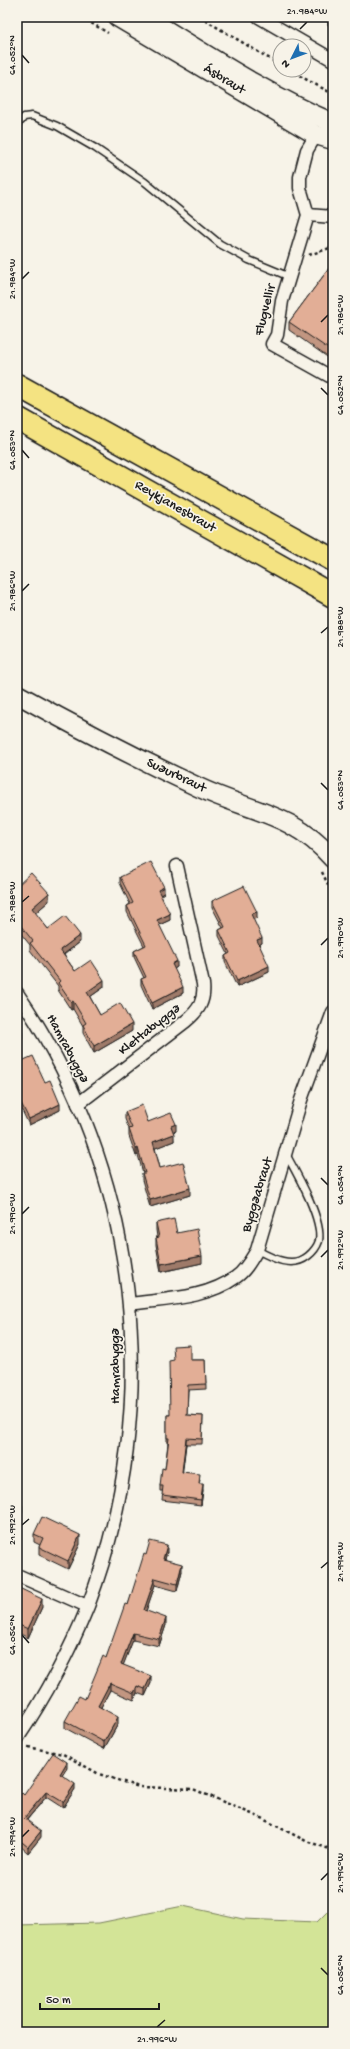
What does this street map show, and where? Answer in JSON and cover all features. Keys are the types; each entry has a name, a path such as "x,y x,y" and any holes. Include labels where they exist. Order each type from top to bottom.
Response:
{"highway":[{"path":"17,385 333,560"},
{"name":"Reykjanesbraut","path":"17,418 333,596"},
{"path":"234,505 333,547"},
{"path":"287,570 333,601"}],"street":[{"name":"Ásbraut","path":"117,17 325,137"},
{"name":"Ásbraut","path":"145,17 309,113 333,123"},
{"path":"259,17 333,60"},
{"path":"325,137 307,150 300,177 300,188 308,215 333,217"},
{"name":"Flugvellir","path":"308,215 282,301 277,335 272,344 333,378"},
{"name":"Suðurbraut","path":"17,694 86,732 173,776 201,789 260,810 291,824 315,841 333,859"},
{"name":"Klettabyggð","path":"78,1104 195,1014 202,1003 203,984 177,866"},
{"name":"Hamrabyggð","path":"17,993 45,1038 78,1104 96,1149 112,1202 121,1243 130,1304 132,1381 126,1458 111,1533 87,1606 55,1677 21,1743"},
{"name":"Byggðabraut","path":"130,1304 210,1290 237,1276 257,1250 304,1093 333,1012"},
{"path":"17,1575 87,1606"}],"lane":[{"path":"21,120 24,117 32,116 57,126 95,148 145,182 220,244 249,260 290,277"},
{"path":"257,1250 278,1260 291,1262 306,1258 314,1250 319,1240 317,1222 309,1198 286,1153"}],"path":[{"path":"200,17 272,60"},
{"path":"304,78 333,94"},
{"path":"297,252 311,256 333,247"},
{"path":"21,1743 64,1754 99,1774 139,1787 193,1790 259,1817 306,1841 333,1850"}],"green space":[{"path":"183,1906 243,1919 317,1922 333,1906 333,2032 17,2032 17,1925 99,1923"}],"building":[{"path":"333,263 333,352 289,322"},
{"path":"151,862 164,887 158,890 170,914 157,920 177,961 172,964 183,987 152,1003 141,979 146,977 134,951 146,945 127,906 133,903 120,877"},
{"path":"31,873 49,893 32,908 48,929 65,916 80,935 60,950 75,971 91,960 104,980 87,992 100,1015 120,1003 132,1024 94,1046 83,1025 86,1023 73,1001 71,1002 58,983 60,981 30,943 33,941 17,921 17,886"},
{"path":"244,886 257,912 251,914 262,938 257,940 269,966 237,981 225,956 230,953 219,930 225,927 212,901"},
{"path":"17,1021 22,1033 17,1035"},
{"path":"33,1056 45,1082 50,1080 60,1104 29,1119 17,1095 17,1063"},
{"path":"142,1105 148,1122 171,1113 176,1124 171,1126 174,1134 153,1142 160,1168 183,1162 190,1188 150,1200 142,1173 145,1173 138,1148 136,1149 129,1129 132,1128 125,1112"},
{"path":"174,1219 177,1233 197,1229 202,1256 161,1264 156,1238 159,1237 156,1223"},
{"path":"190,1345 190,1360 205,1360 206,1384 188,1385 187,1415 203,1416 202,1439 186,1438 182,1472 200,1474 199,1484 203,1484 201,1500 162,1495 163,1486 160,1486 162,1468 165,1469 169,1438 167,1438 167,1415 170,1415 169,1361 174,1360 173,1346"},
{"path":"17,1499 22,1505 17,1508"},
{"path":"42,1517 80,1535 68,1561 39,1547 43,1538 34,1534"},
{"path":"150,1541 167,1545 163,1559 182,1564 177,1584 155,1578 144,1610 166,1618 159,1639 133,1633 121,1664 151,1676 145,1689 137,1686 134,1693 110,1683 98,1706 118,1717 104,1742 65,1721 79,1696 85,1699 103,1656 106,1658 125,1604 128,1605 144,1554 146,1555"},
{"path":"17,1587 42,1599 28,1629 17,1624"},
{"path":"53,1753 67,1762 60,1774 75,1784 63,1802 46,1792 24,1818 41,1831 28,1847 17,1838 17,1798 22,1793 24,1795"}]}
